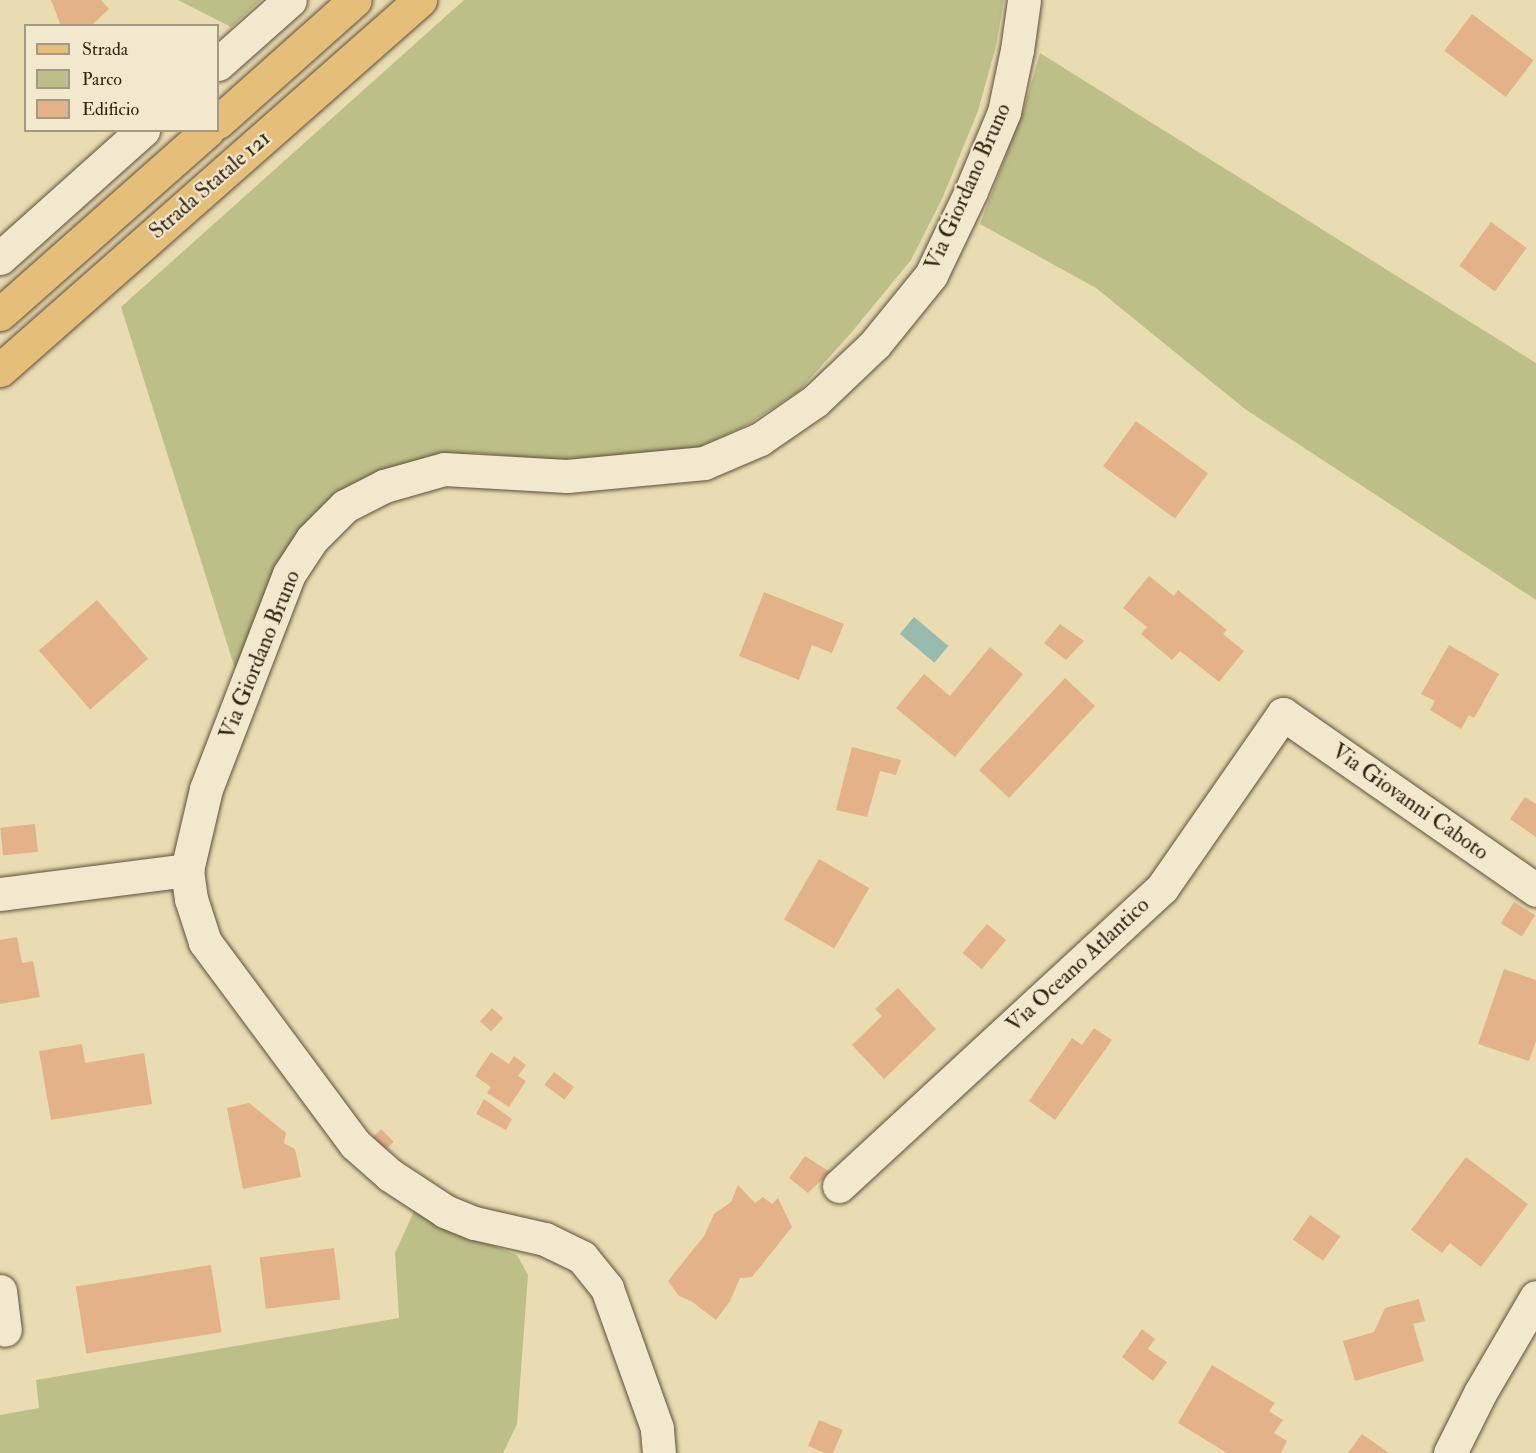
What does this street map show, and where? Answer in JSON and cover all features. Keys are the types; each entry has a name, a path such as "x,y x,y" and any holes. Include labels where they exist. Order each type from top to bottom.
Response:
{"main road":[{"name":"Strada Statale 121","path":"219,121 355,0"},
{"name":"Strada Statale 121","path":"0,370 420,0"},
{"name":"Strada Statale 121","path":"0,314 206,132"}],"street":[{"path":"219,63 290,0"},
{"name":"Via Giordano Bruno","path":"659,1453 657,1428 608,1288 582,1257 545,1239 474,1223 445,1211 390,1176 355,1144 205,942 191,899 188,870 206,789 289,574 312,538 345,506 384,486 444,469 567,476 704,463 760,439 815,401 875,344 931,274 1004,112 1017,50 1024,0"},
{"path":"0,258 141,132"},
{"name":"Via Giovanni Caboto","path":"1283,714 1536,890"},
{"name":"Via Oceano Atlantico","path":"839,1186 1162,888 1283,714"},
{"path":"0,894 188,870"},
{"path":"0,1291 6,1330"},
{"path":"1450,1453 1480,1393 1536,1297"}],"green space":[{"path":"178,0 261,0 231,27"},
{"path":"464,0 1004,0 996,46 978,111 942,199 911,260 851,333 799,391 745,426 697,448 567,462 477,453 432,456 381,471 236,672 121,307"},
{"path":"1040,53 1536,363 1536,600 1245,409 1096,288 980,224 1024,108"},
{"path":"416,1207 453,1230 517,1255 528,1275 517,1424 503,1453 0,1453 0,1415 39,1408 36,1380 399,1318 395,1253"}],"shaded area":[{"path":"914,617 948,646 934,663 900,634"}],"building":[{"path":"51,0 101,0 109,9 93,24 60,24"},
{"path":"1472,14 1533,60 1506,97 1444,51"},
{"path":"1491,222 1527,248 1495,292 1459,266"},
{"path":"1136,421 1208,473 1175,519 1103,466"},
{"path":"1149,576 1174,596 1178,590 1227,630 1223,634 1244,651 1219,682 1180,651 1172,660 1141,634 1147,627 1123,608"},
{"path":"764,592 844,624 832,653 812,645 799,680 739,656"},
{"path":"97,600 148,659 90,709 39,651"},
{"path":"1060,624 1084,641 1066,660 1044,643"},
{"path":"1449,645 1499,674 1474,718 1469,715 1461,729 1430,710 1435,701 1421,694"},
{"path":"990,647 1023,674 955,757 896,708 924,674 950,696"},
{"path":"1065,678 1095,706 1009,798 979,770"},
{"path":"852,747 901,760 896,775 880,771 867,817 836,810"},
{"path":"1525,797 1536,804 1536,837 1510,819"},
{"path":"35,824 38,852 3,856 0,828"},
{"path":"819,859 869,888 834,949 784,920"},
{"path":"1514,902 1535,915 1522,936 1501,923"},
{"path":"987,924 1006,940 982,969 963,953"},
{"path":"17,937 22,963 33,961 40,997 0,1004 0,940"},
{"path":"1504,969 1536,980 1536,1041 1529,1061 1478,1044"},
{"path":"898,988 936,1029 884,1079 852,1045 882,1016 875,1009"},
{"path":"492,1008 503,1018 491,1031 480,1021"},
{"path":"1094,1028 1112,1040 1055,1120 1029,1101 1072,1038 1082,1045"},
{"path":"82,1044 85,1063 144,1053 152,1104 51,1120 39,1051"},
{"path":"491,1052 509,1064 514,1056 526,1065 518,1076 526,1081 509,1107 487,1093 491,1087 475,1076"},
{"path":"554,1072 574,1087 564,1100 544,1085"},
{"path":"484,1099 512,1119 506,1130 476,1114"},
{"path":"249,1103 286,1133 284,1143 295,1149 301,1177 243,1189 227,1108"},
{"path":"381,1129 394,1142 385,1151 372,1138"},
{"path":"805,1156 830,1172 808,1193 789,1178"},
{"path":"1466,1157 1528,1204 1481,1267 1450,1243 1442,1253 1411,1230"},
{"path":"738,1185 755,1203 763,1197 772,1204 778,1198 792,1227 752,1277 740,1278 730,1301 716,1320 691,1301 679,1296 668,1281 704,1236 714,1214 731,1202"},
{"path":"1310,1215 1340,1236 1323,1261 1293,1240"},
{"path":"334,1248 340,1300 266,1309 260,1257"},
{"path":"211,1265 222,1332 86,1354 76,1286"},
{"path":"1419,1299 1425,1321 1413,1324 1424,1361 1355,1381 1343,1341 1374,1332 1385,1308"},
{"path":"1142,1329 1155,1339 1148,1349 1167,1362 1153,1381 1122,1357"},
{"path":"1212,1365 1275,1403 1269,1411 1283,1420 1274,1433 1287,1441 1281,1453 1227,1453 1178,1423"},
{"path":"819,1420 843,1430 833,1453 825,1453 808,1446"},
{"path":"1362,1434 1389,1453 1348,1453"}]}
